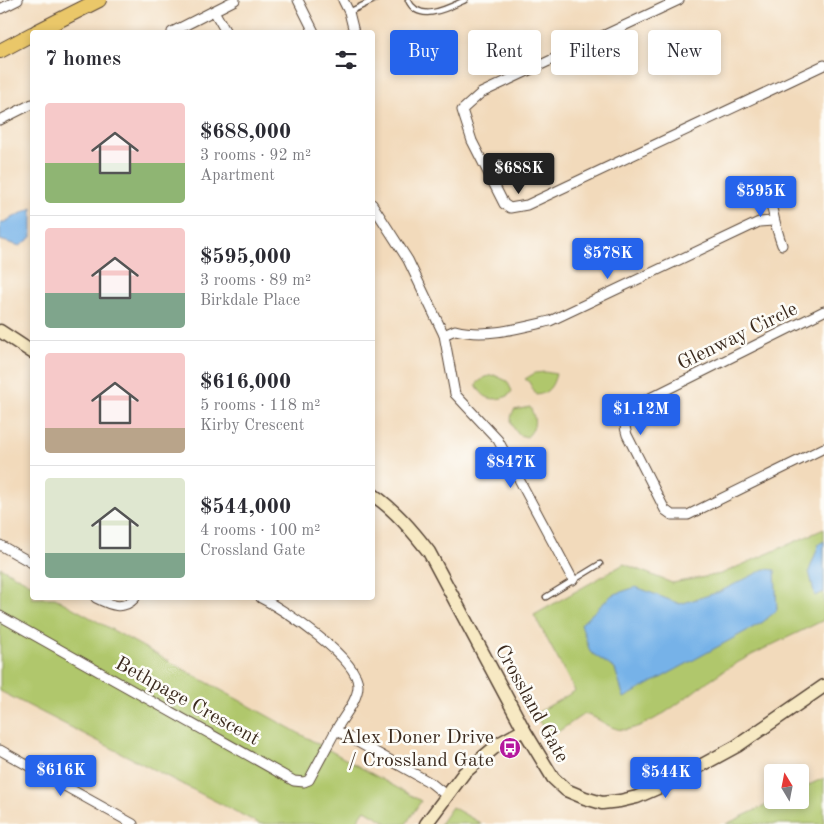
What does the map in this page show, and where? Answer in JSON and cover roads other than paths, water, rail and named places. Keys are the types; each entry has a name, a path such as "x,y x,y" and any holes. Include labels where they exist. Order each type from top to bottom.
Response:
{"main road":[{"path":"40,30 99,0"},
{"path":"0,51 30,35"}],"street":[{"path":"0,10 18,0"},
{"path":"176,30 235,0"},
{"path":"298,0 313,30"},
{"path":"343,0 350,12 354,30"},
{"path":"679,0 482,93 462,110 472,141 504,204 510,208 527,205 824,65"},
{"path":"214,11 225,30"},
{"path":"0,120 30,106"},
{"path":"766,184 772,204 773,221 782,245"},
{"path":"375,209 408,260 444,335 455,394 498,440 573,580"},
{"path":"444,335 455,330 469,334 514,329 550,321 759,222 773,221"},
{"name":"Glenway Circle","path":"824,311 638,404 627,413 624,424 626,435 665,510 680,516 704,508 824,448"},
{"path":"0,331 30,351"},
{"name":"Crossland Gate","path":"375,497 408,525 429,552 524,730 553,778 566,790 602,803 637,797 736,746 824,686"},
{"path":"0,545 30,562"},
{"path":"102,600 118,606 133,600"},
{"path":"263,600 306,627 326,643 355,674 357,692 336,730 430,784 447,796"},
{"name":"Bethpage Crescent","path":"0,616 294,781 304,782 308,780 336,730"},
{"path":"426,824 464,773 500,743 524,730"},
{"path":"0,750 134,824"}],"lane":[{"path":"350,12 374,0"},
{"path":"408,0 411,7 420,12 440,12 465,0"},
{"path":"546,597 600,564"}],"water":[{"path":"30,209 30,238 20,246 0,240 0,224"},
{"path":"824,541 824,592 815,596 809,571 819,544"},
{"path":"765,569 775,570 777,610 763,622 624,698 615,669 590,652 581,624 612,595 636,587 680,604 719,592"}],"place":[{"name":"Alex Doner Drive / Crossland Gate","path":"510,748"}]}
